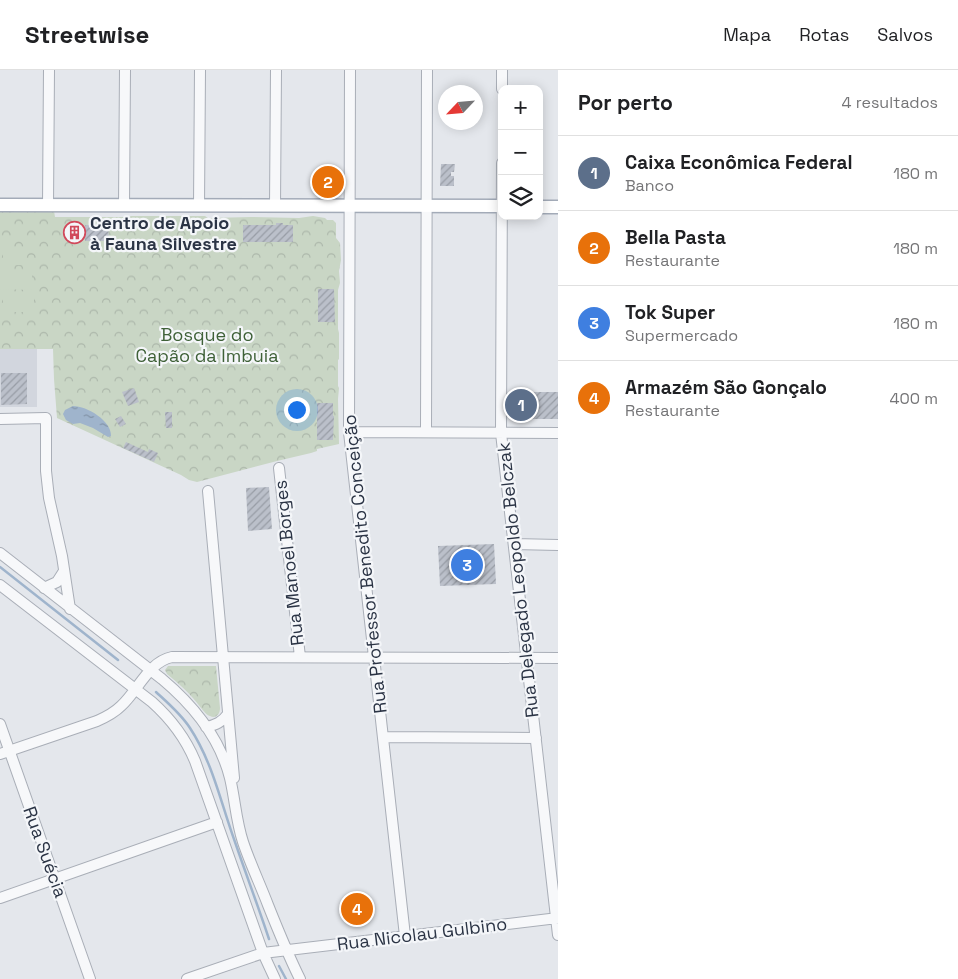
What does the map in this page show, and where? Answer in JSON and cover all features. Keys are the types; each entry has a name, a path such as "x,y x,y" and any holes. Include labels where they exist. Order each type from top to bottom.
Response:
{"main road":[{"path":"0,205 498,206"},
{"path":"543,206 558,207"}],"street":[{"path":"48,205 49,70"},
{"path":"124,70 124,206"},
{"path":"199,206 200,70"},
{"path":"275,206 276,70"},
{"name":"Rua Professor Benedito Conceição","path":"350,70 349,432 405,936"},
{"path":"426,432 427,70"},
{"path":"502,70 502,85"},
{"name":"Rua Delegado Leopoldo Belczak","path":"502,220 501,433 558,934"},
{"path":"0,419 46,418 48,498 64,571 70,609"},
{"path":"349,432 558,434"},
{"name":"Rua Manoel Borges","path":"278,468 300,657"},
{"path":"208,491 238,824"},
{"path":"514,544 558,545"},
{"path":"0,553 182,697 206,727 217,745 225,764 243,840 286,950 300,979"},
{"path":"44,588 57,582 64,571"},
{"path":"0,585 162,710 185,739 195,760 263,953 275,979"},
{"path":"5,753 104,718 122,706 150,670 160,662 172,657 558,658"},
{"path":"206,727 219,724 228,714"},
{"name":"Rua Suécia","path":"0,724 5,753 55,879 90,979"},
{"path":"383,737 536,738"},
{"path":"0,898 217,822"},
{"name":"Rua Nicolau Gulbino","path":"188,979 205,976 263,953 557,918"}],"shaded area":[{"path":"0,349 37,349 37,407 0,407"}],"green space":[{"name":"Bosque do Capão da Imbuia","path":"0,211 54,211 55,217 205,216 208,218 299,218 313,216 333,220 336,223 336,238 340,243 341,260 338,290 339,444 197,482 189,480 57,418 53,349 0,349"},
{"path":"3,250 26,250 26,265 3,265"},
{"path":"0,272 32,272 32,290 0,289"},
{"path":"3,295 34,295 34,312 3,312"},
{"path":"168,666 216,666 220,708 217,715 212,717 206,714 189,694 167,674 165,670"}],"water":[{"path":"73,406 98,415 107,425 111,436 108,437 93,428 80,423 73,424 66,420 63,414 65,410"}],"building":[{"path":"441,164 455,164 454,172 451,172 451,176 454,176 454,186 440,186"},
{"path":"320,176 335,176 335,187 320,187"},
{"path":"99,223 108,223 109,241 85,241 85,225 99,225"},
{"path":"276,223 293,225 293,242 243,242 243,225 276,225"},
{"name":"Centro de Apoio à Fauna Silvestre","path":"69,224 81,225 81,241 67,241 67,226"},
{"path":"318,289 334,289 335,322 318,322"},
{"path":"1,373 27,373 27,404 1,405"},
{"path":"134,388 139,402 128,406 122,392"},
{"path":"525,392 558,392 558,419 525,419"},
{"path":"317,403 333,403 333,440 317,440"},
{"path":"165,412 172,412 172,428 166,428"},
{"path":"121,416 126,424 120,427 115,419"},
{"path":"126,442 148,452 149,449 158,453 154,462 123,448"},
{"path":"269,487 272,529 248,531 246,488"},
{"path":"494,544 496,584 440,586 438,546"}],"waterway":[{"path":"0,567 118,660"},
{"path":"156,692 186,723 205,755 269,939"},
{"path":"279,966 286,979"}],"place":[{"name":"Bella Pasta","path":"328,182"},
{"name":"Centro de Apoio à Fauna Silvestre","path":"74,233"},
{"name":"Caixa Econômica Federal","path":"521,405"},
{"name":"Tok Super","path":"467,565"},
{"name":"Armazém São Gonçalo","path":"357,909"}]}
